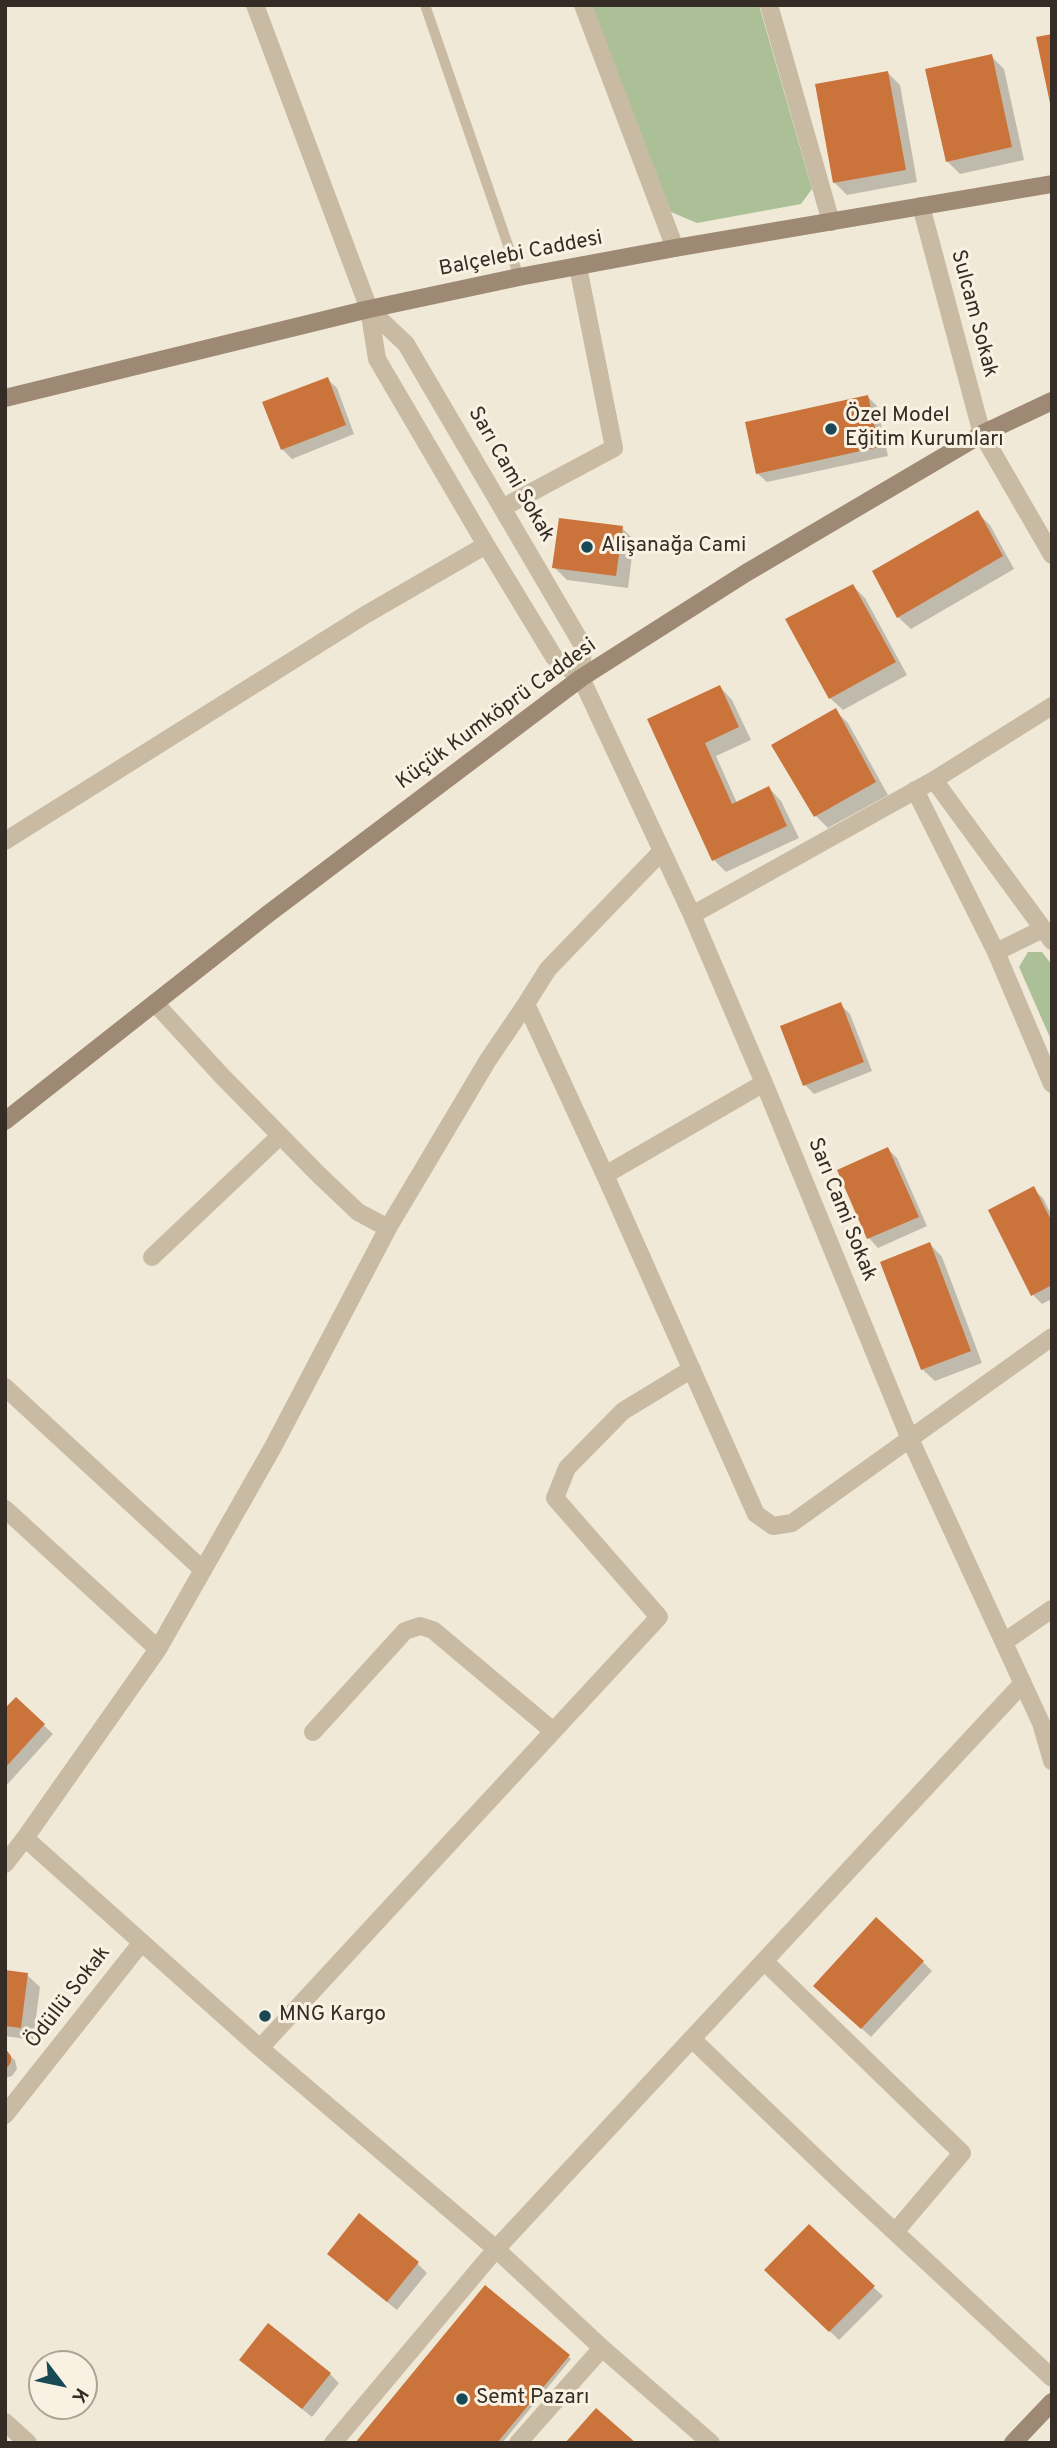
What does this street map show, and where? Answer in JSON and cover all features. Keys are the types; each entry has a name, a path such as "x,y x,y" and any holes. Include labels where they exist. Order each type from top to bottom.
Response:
{"street":[{"name":"Sarı Cami Sokak","path":"255,5 369,309 377,359 554,657 581,678 692,915 910,1439 1041,1723 1052,1761"},
{"path":"583,5 675,248"},
{"path":"769,5 831,222"},
{"name":"Balçelebi Caddesi","path":"5,398 369,309 519,277 1052,184"},
{"name":"Sulcam Sokak","path":"921,206 982,434 1052,555"},
{"path":"502,508 614,448 578,267"},
{"name":"Sarı Cami Sokak","path":"369,309 406,344 583,646 581,678"},
{"name":"Küçük Kumköprü Caddesi","path":"5,1121 268,915 581,678 746,573 982,434 1052,401"},
{"path":"5,841 365,615 486,545"},
{"path":"692,915 934,780 1052,706"},
{"path":"934,780 1047,935 996,952"},
{"path":"915,790 996,952 1052,1084"},
{"path":"5,1864 158,1649 273,1447 388,1228 488,1060 548,969 662,851"},
{"path":"155,1003 280,1136 358,1212 388,1228"},
{"path":"526,1004 756,1514 773,1526 792,1523 1052,1337"},
{"path":"605,1175 764,1083"},
{"path":"152,1257 280,1136"},
{"path":"260,2048 659,1617 555,1498 567,1468 623,1411 692,1370"},
{"path":"5,1387 203,1570"},
{"path":"5,1509 158,1649"},
{"path":"1004,1642 1052,1609"},
{"path":"313,1732 405,1631 420,1626 433,1630 553,1731"},
{"path":"333,2443 496,2249 1023,1683"},
{"path":"24,1838 260,2048 496,2249 602,2348 711,2443"},
{"name":"Ödüllü Sokak","path":"8,2107 142,1942"},
{"path":"765,1962 962,2153 895,2232"},
{"path":"692,2039 1052,2378"},
{"path":"518,2443 602,2348"},
{"path":"1013,2443 1052,2402"},
{"path":"5,2422 28,2443"}],"lane":[{"path":"425,5 519,277"}],"green space":[{"path":"591,5 759,5 812,189 801,204 697,223 671,212"},
{"path":"1028,952 1042,952 1052,965 1052,1042 1019,967"}],"building":[{"path":"1052,34 1052,107 1051,108 1036,37"},
{"path":"992,54 1012,147 946,162 925,69"},
{"path":"888,71 906,170 833,183 815,84"},
{"path":"328,377 346,425 281,450 262,402"},
{"path":"868,395 879,447 756,474 745,422"},
{"path":"978,510 1003,556 897,618 872,571"},
{"name":"Alişanağa Cami","path":"559,518 623,526 616,576 552,568"},
{"path":"853,584 896,662 829,699 785,619"},
{"path":"720,685 739,727 705,743 732,804 769,786 787,826 712,861 647,719"},
{"path":"836,708 876,782 814,817 771,745"},
{"path":"841,1002 864,1062 803,1086 780,1026"},
{"path":"888,1147 919,1217 867,1239 837,1170"},
{"path":"1034,1186 1052,1222 1052,1285 1031,1296 988,1210"},
{"path":"930,1242 971,1351 921,1370 880,1262"},
{"path":"16,1697 45,1724 5,1768 5,1708"},
{"path":"876,1917 924,1961 861,2029 813,1986"},
{"path":"5,1970 28,1973 21,2028 5,2026"},
{"path":"5,2048 11,2056 11,2062 5,2071"},
{"path":"359,2213 419,2262 387,2302 327,2254"},
{"path":"809,2224 875,2286 829,2332 764,2270"},
{"name":"Semt Pazarı","path":"485,2285 570,2355 497,2443 355,2443"},
{"path":"268,2323 331,2373 302,2409 239,2360"},
{"path":"596,2408 636,2443 565,2443"}],"place":[{"name":"Özel Model Eğitim Kurumları","path":"831,429"},
{"name":"Alişanağa Cami","path":"587,547"},
{"name":"MNG Kargo","path":"265,2016"},
{"name":"Semt Pazarı","path":"462,2399"}]}
